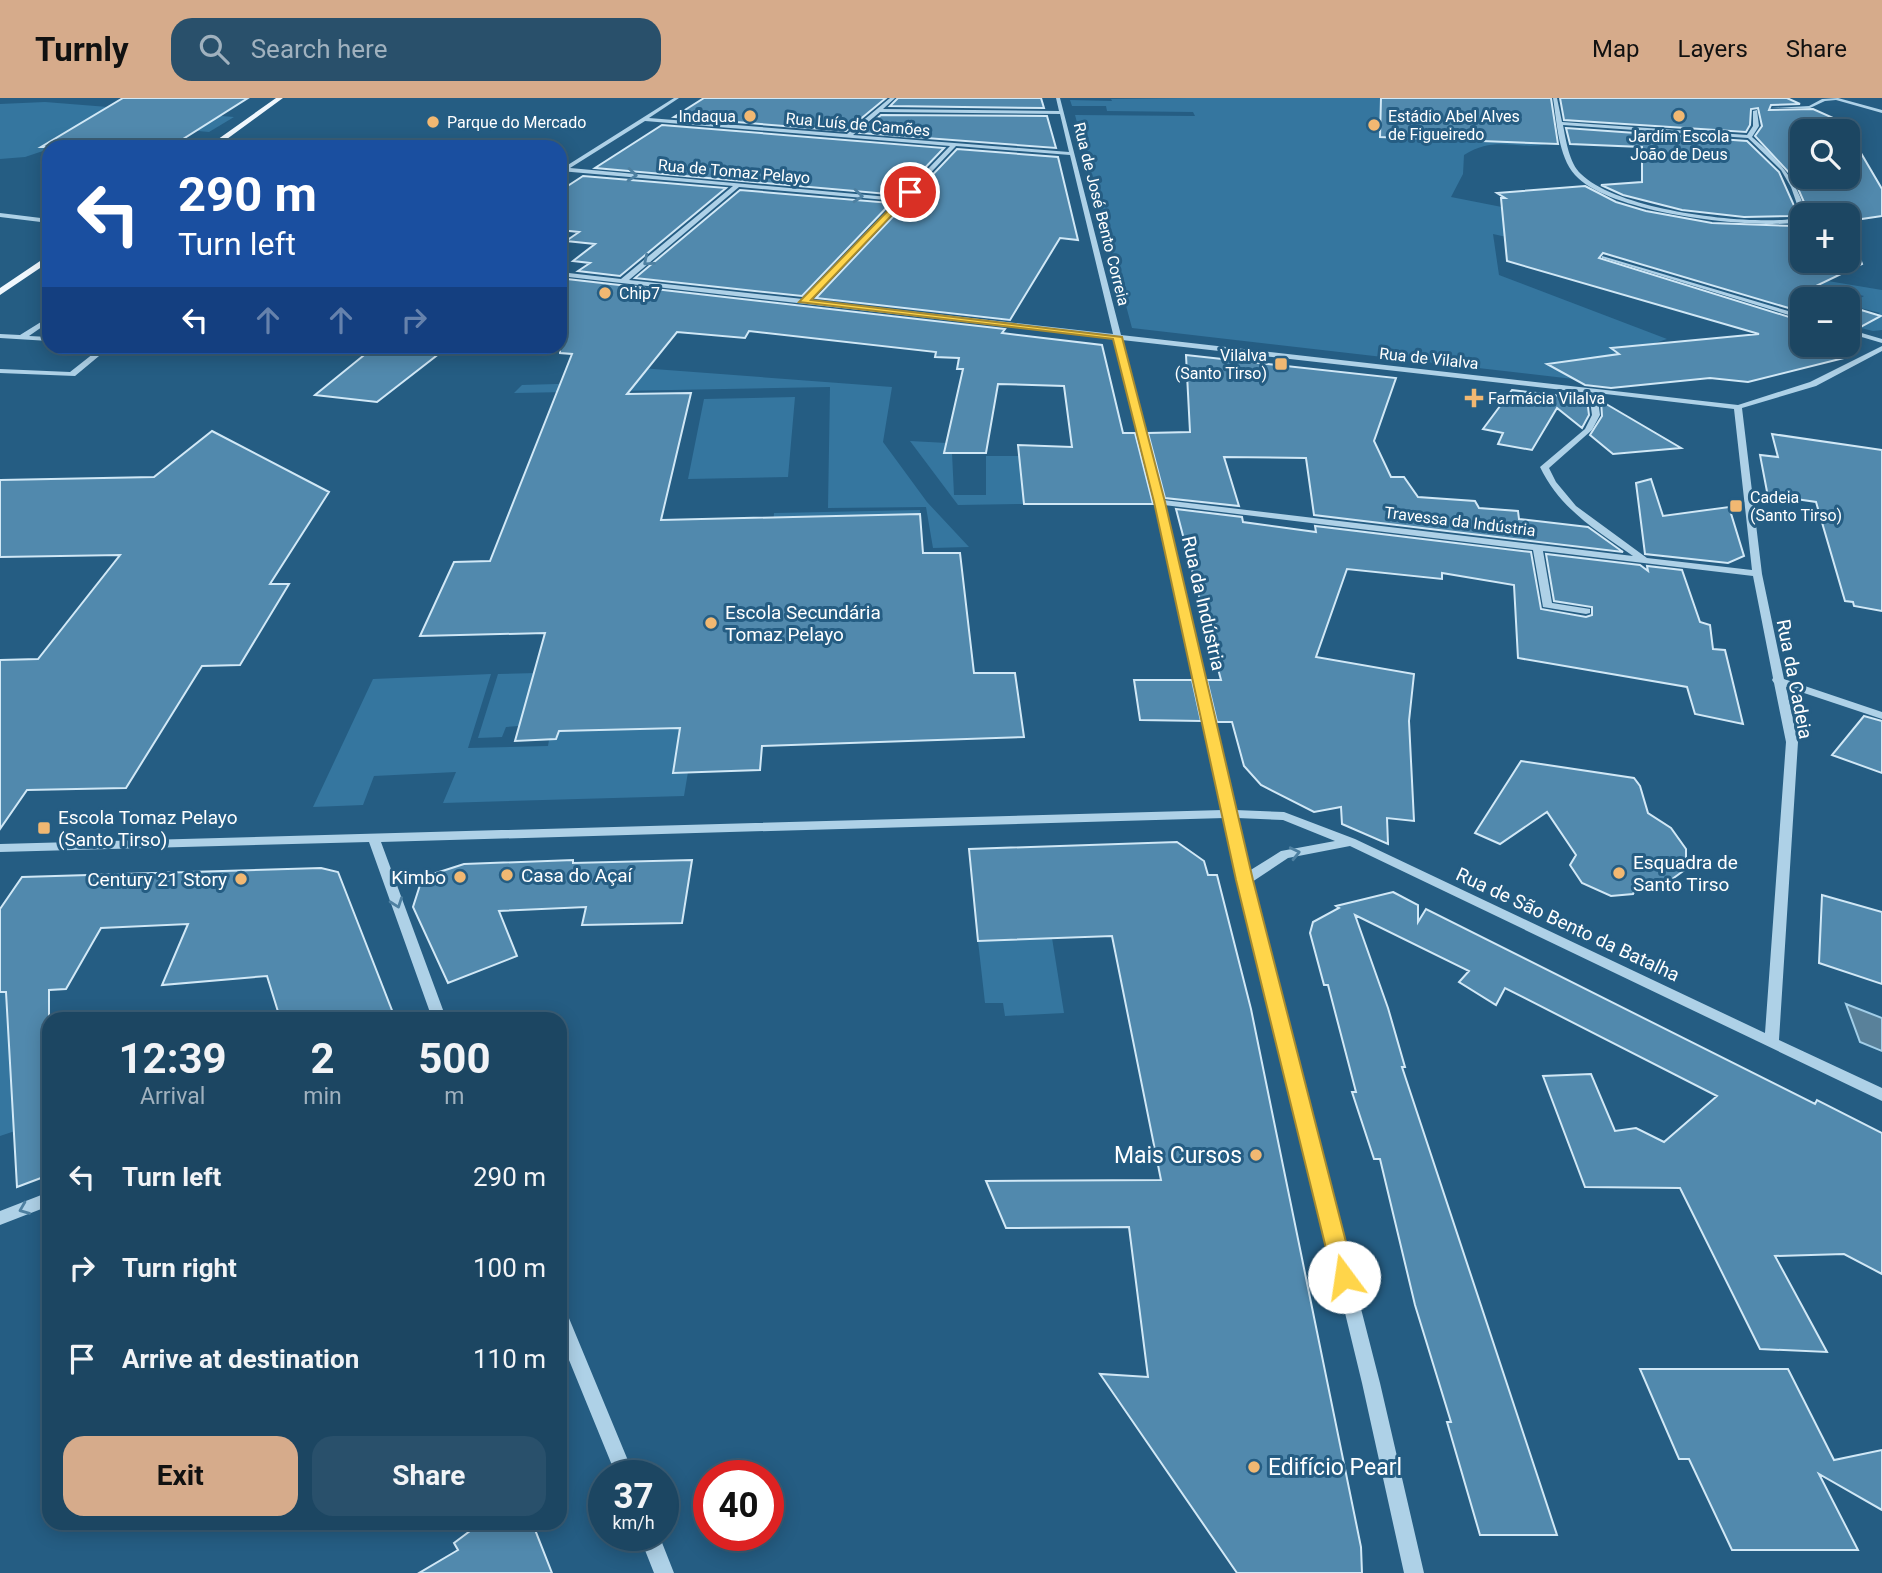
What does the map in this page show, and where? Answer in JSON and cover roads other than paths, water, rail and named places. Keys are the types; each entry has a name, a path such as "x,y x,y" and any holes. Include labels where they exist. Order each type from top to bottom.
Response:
{"main road":[{"path":"221,140 280,98"},
{"path":"0,292 42,263"}],"street":[{"path":"567,166 677,98"},
{"path":"848,135 893,98"},
{"name":"Rua de José Bento Correia","path":"1058,98 1118,337"},
{"path":"1555,98 1561,123 1575,172 1606,192 1642,204 1750,225 1780,224 1800,216 1802,210 1796,184 1776,159 1749,137 1561,123"},
{"path":"1773,108 1810,107 1834,98 1882,112"},
{"path":"878,110 1062,113"},
{"path":"1749,137 1756,127 1755,111"},
{"name":"Rua Luís de Camões","path":"643,119 1072,153"},
{"path":"804,302 954,145"},
{"name":"Rua de Tomaz Pelayo","path":"567,171 903,200"},
{"path":"623,281 738,186"},
{"path":"0,215 42,220"},
{"path":"1604,257 1790,313"},
{"name":"Rua de Vilalva","path":"567,275 1738,407"},
{"path":"22,338 42,324"},
{"path":"1860,335 1882,341"},
{"path":"0,336 42,339"},
{"name":"Rua da Indústria","path":"1118,337 1159,502 1245,880 1371,1382 1414,1573"},
{"path":"1738,407 1813,384 1880,351"},
{"path":"0,371 72,374 98,354"},
{"path":"1593,391 1596,415 1588,430 1544,467 1551,486 1568,506 1643,559"},
{"name":"Rua da Cadeia","path":"1738,407 1757,574 1792,742 1772,1042"},
{"name":"Travessa da Indústria","path":"1159,502 1757,574"},
{"path":"1537,546 1547,605 1586,611"},
{"path":"1777,680 1882,716"},
{"name":"Rua de São Bento da Batalha","path":"0,848 1230,814 1283,816 1351,842 1882,1095"},
{"path":"374,839 437,1012"},
{"path":"1245,880 1285,854 1351,842"},
{"path":"0,1218 42,1202"},
{"path":"567,1334 619,1460"},
{"path":"655,1551 664,1573"}],"place":[{"name":"Indaqua","path":"750,116"},
{"name":"Jardim Escola João de Deus","path":"1679,116"},
{"name":"Parque do Mercado","path":"433,122"},
{"name":"Estádio Abel Alves de Figueiredo","path":"1374,125"},
{"name":"Chip7","path":"605,293"},
{"name":"Vilalva (Santo Tirso)","path":"1281,364"},
{"name":"Farmácia Vilalva","path":"1474,398"},
{"name":"Cadeia (Santo Tirso)","path":"1736,506"},
{"name":"Escola Secundária Tomaz Pelayo","path":"711,623"},
{"name":"Escola Tomaz Pelayo (Santo Tirso)","path":"44,828"},
{"name":"Esquadra de Santo Tirso","path":"1619,873"},
{"name":"Casa do Açaí","path":"507,875"},
{"name":"Kimbo","path":"460,877"},
{"name":"Century 21 Story","path":"241,879"},
{"name":"Mais Cursos","path":"1256,1155"},
{"name":"Edifício Pearl","path":"1254,1467"}]}
